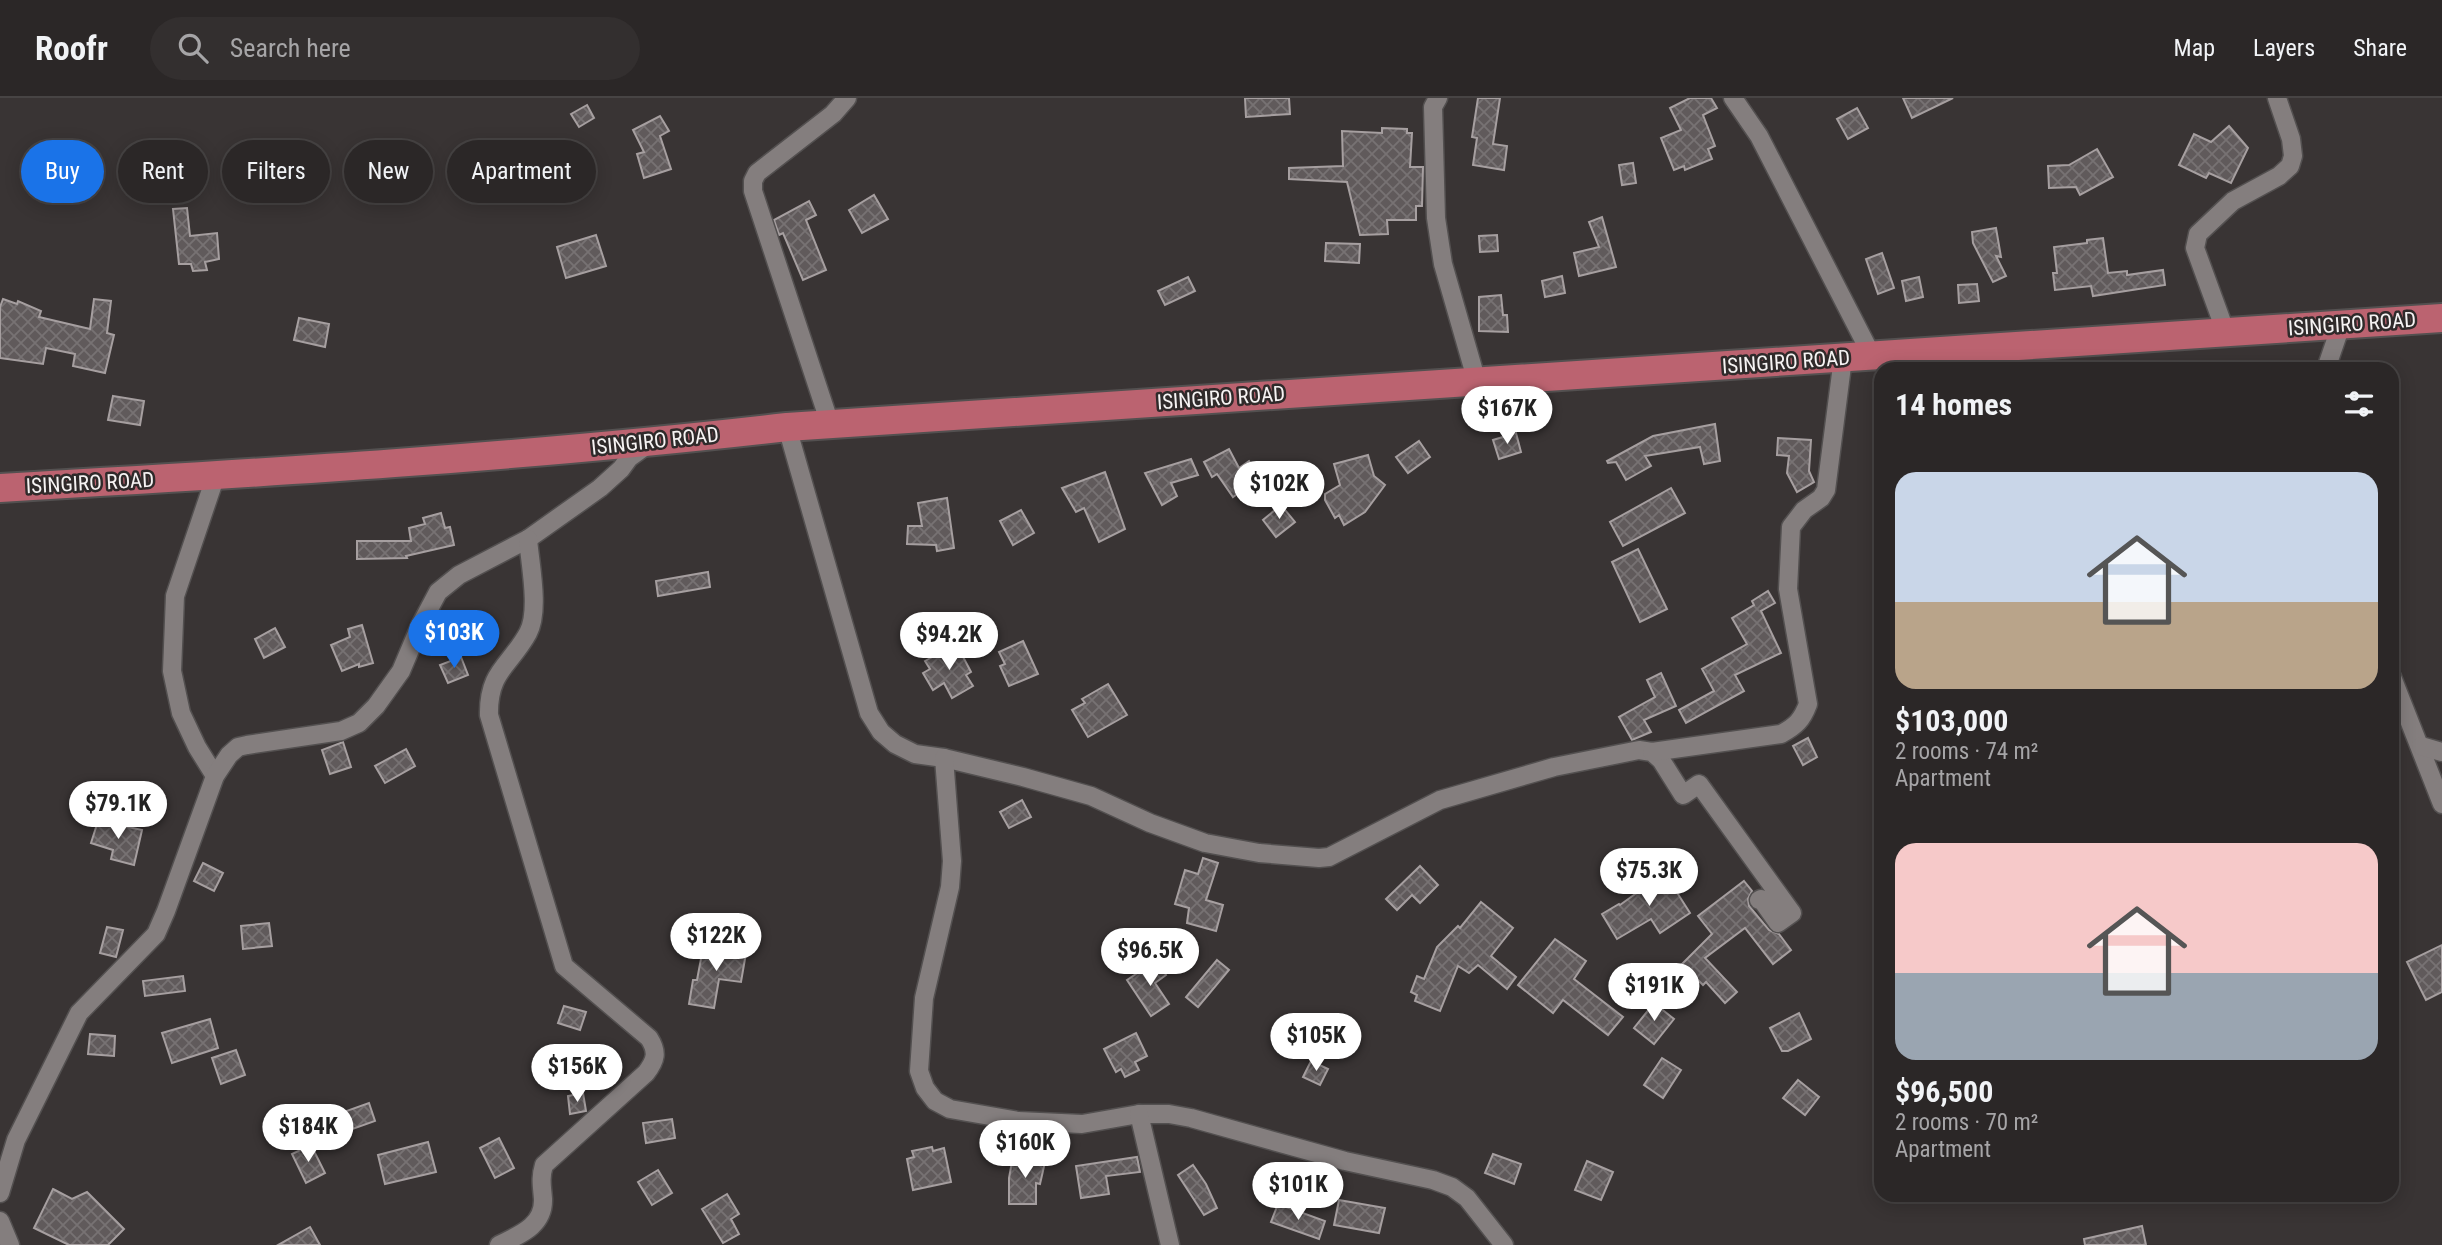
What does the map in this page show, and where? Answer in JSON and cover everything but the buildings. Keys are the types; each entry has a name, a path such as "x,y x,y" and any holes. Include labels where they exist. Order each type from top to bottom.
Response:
{"main road":[{"name":"ISINGIRO ROAD","path":"0,488 650,443 830,424 2442,318"}],"street":[{"path":"830,424 753,191 753,181 757,173 833,114 847,98"},
{"path":"1438,98 1433,107 1436,218 1443,264 1477,382"},
{"path":"1733,98 1759,136 1872,356"},
{"path":"2226,333 2195,248 2199,234 2233,201 2278,176 2290,166 2293,156 2291,139 2277,98"},
{"path":"2328,362 2341,325"},
{"path":"787,427 869,713 881,732 895,744 915,754 944,758 1091,796 1150,823 1205,843 1319,858 1337,855 1356,842 1440,800 1604,755 1639,750 1652,752 1782,734 1792,729 1802,719 1808,704 1788,589 1791,527 1804,510 1821,498 1826,490 1843,358"},
{"path":"0,1194 16,1140 79,1013 156,934 215,776 229,755 238,747 341,732 359,723 376,706 401,671 419,626 438,592 459,575 528,540 600,488 629,458 650,443"},
{"path":"215,776 181,713 172,671 175,596 216,475"},
{"path":"499,1245 529,1230 538,1220 543,1200 540,1181 544,1165 646,1073 655,1060 655,1048 649,1038 564,966 489,715 488,695 496,678 529,631 534,608 528,540"},
{"path":"2399,694 2442,804"},
{"path":"2420,746 2442,752"},
{"path":"1652,752 1661,760 1684,795 1699,784 1792,913 1779,923 1761,899 1759,900"},
{"path":"944,758 952,861 950,887 924,998 919,1071 925,1088 935,1101 950,1109 1018,1121 1082,1124 1139,1114 1169,1114 1191,1118 1345,1161 1433,1180 1452,1187 1467,1198 1501,1244"},
{"path":"1139,1114 1170,1245"},
{"path":"0,1221 10,1245"}]}
